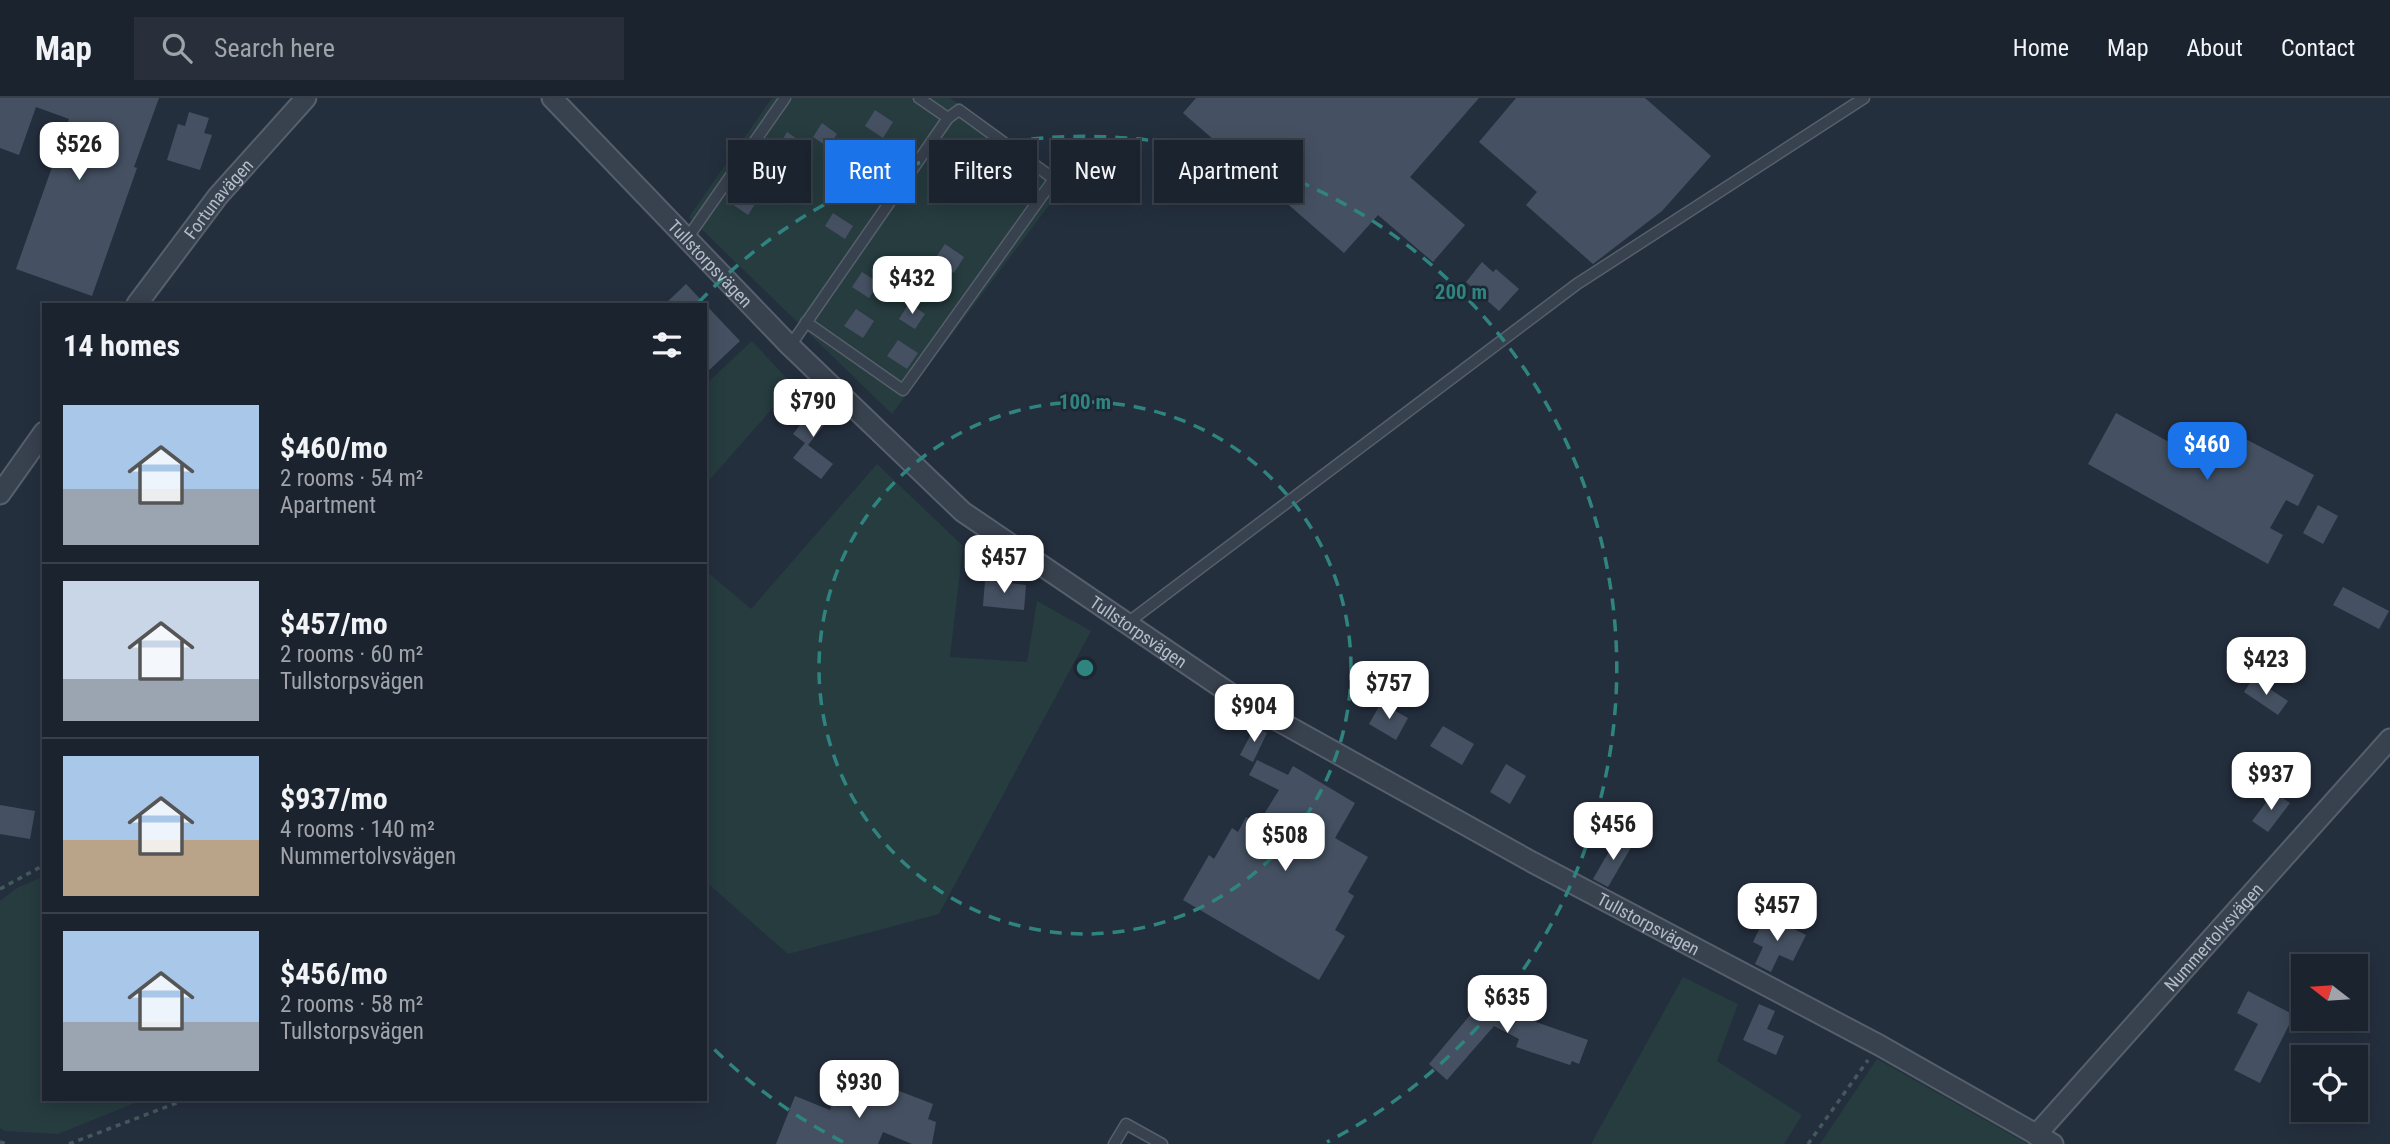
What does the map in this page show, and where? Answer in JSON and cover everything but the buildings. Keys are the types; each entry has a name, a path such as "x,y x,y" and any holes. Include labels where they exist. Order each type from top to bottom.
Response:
{"street":[{"name":"Fortunavägen","path":"138,303 218,196 306,98"},
{"name":"Tullstorpsvägen","path":"552,98 790,346 962,512 1234,696 1508,849 1879,1045 2045,1140"},
{"path":"0,494 42,435"},
{"name":"Nummertolvsvägen","path":"2045,1140 2390,739"}],"lane":[{"path":"686,240 785,98"},
{"path":"919,98 948,118"},
{"path":"1126,624 1577,284 1864,98"},
{"path":"790,346 806,322 948,118 959,110 1054,179 903,390 806,322"},
{"path":"1114,1144 1126,1124 1162,1144"}],"path":[{"path":"0,889 42,866"},
{"path":"1808,1144 1879,1045"},
{"path":"69,1144 182,1101"},
{"path":"0,1142 7,1144"}],"green space":[{"path":"772,98 950,98 1010,140 929,140 929,203 1037,203 1037,158 1051,168 1051,203 892,414 689,217 728,161 728,203 811,203 811,140 743,140"},
{"path":"752,341 793,385 707,483 707,383"},
{"path":"877,464 963,546 950,657 1027,662 1037,601 1091,631 939,914 788,954 707,883 707,572 751,609"},
{"path":"42,877 42,1101 140,1101 58,1134 5,1131 0,1128 0,901 17,888"},
{"path":"1683,977 1738,1004 1717,1061 1802,1115 1784,1144 1591,1144"},
{"path":"1877,1059 2028,1144 1820,1144"}]}
